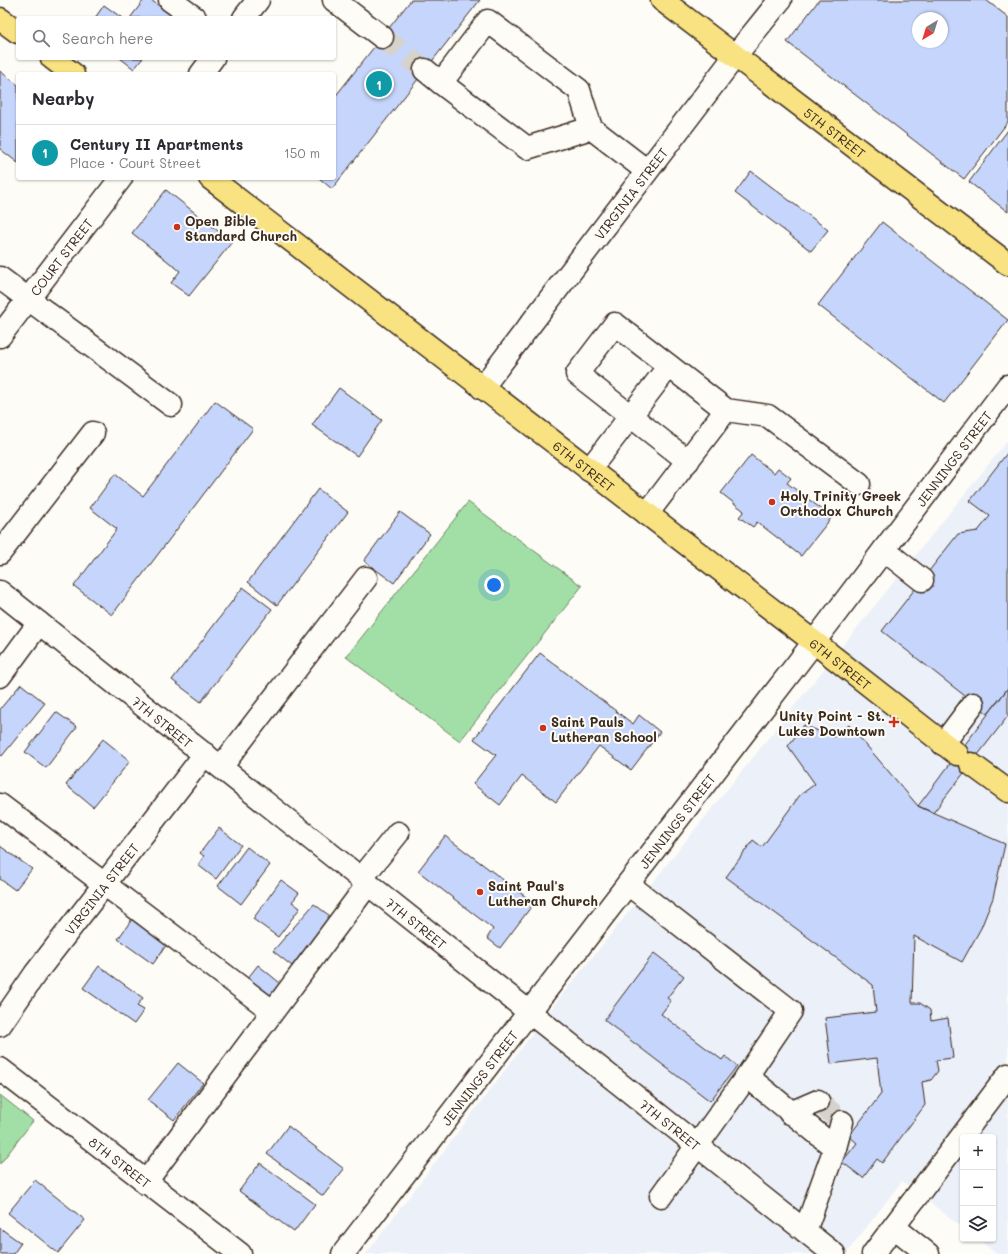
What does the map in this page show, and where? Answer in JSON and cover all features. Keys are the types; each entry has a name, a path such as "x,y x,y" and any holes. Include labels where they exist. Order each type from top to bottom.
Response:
{"main road":[{"name":"5TH STREET","path":"662,0 1008,264"},
{"path":"0,19 16,31"},
{"path":"55,60 70,72"},
{"name":"6TH STREET","path":"213,180 814,642 957,754 1008,791"}],"street":[{"path":"170,0 192,16"},
{"path":"246,16 258,0"},
{"path":"334,0 382,37"},
{"name":"VIRGINIA STREET","path":"482,388 735,56 780,0"},
{"path":"591,128 527,148 433,77 488,21 579,90 591,128 647,171"},
{"path":"202,72 212,60"},
{"name":"COURT STREET","path":"0,336 119,180"},
{"path":"0,278 171,405"},
{"path":"688,461 577,374 615,324 726,410 768,416 859,484"},
{"path":"590,470 669,366"},
{"name":"JENNINGS STREET","path":"343,1254 814,642 1008,386"},
{"path":"647,514 726,410"},
{"path":"0,553 93,433"},
{"path":"884,550 922,580"},
{"name":"VIRGINIA STREET","path":"0,1025 35,974 104,884 213,761 366,578"},
{"name":"7TH STREET","path":"0,592 834,1254"},
{"path":"0,676 39,622"},
{"path":"957,754 973,704"},
{"path":"0,805 272,1011"},
{"path":"145,1183 272,1011 365,882 398,833"},
{"path":"628,884 791,1011 747,1076 661,1196"},
{"name":"8TH STREET","path":"0,1070 145,1183 240,1254"},
{"path":"873,1254 1008,1075"},
{"path":"747,1076 790,1113 835,1148"},
{"path":"790,1113 818,1101"},
{"path":"805,1231 835,1148 842,1122"},
{"path":"894,1227 928,1254"}],"shaded area":[{"name":"Unity Point - St. Lukes Downtown","path":"1008,440 1008,1254 997,1254 982,1242 996,1242 996,1134 960,1134 960,1226 902,1181 846,1254 366,1254 554,1005"}],"green space":[{"path":"468,502 582,586 460,741 346,657"},
{"path":"0,1095 33,1121 0,1164"}],"building":[{"path":"144,0 151,0 173,16 132,16"},
{"path":"411,0 480,0 332,189 321,180 336,180 336,95"},
{"path":"819,0 986,0 1008,17 1008,122 964,179 787,42"},
{"path":"104,5 119,16 96,16"},
{"path":"123,60 141,60 134,69"},
{"path":"0,71 16,83 16,161 0,149"},
{"path":"1008,130 1008,212 969,182"},
{"path":"751,171 828,230 811,251 735,193"},
{"path":"166,190 232,242 189,296 171,283 180,271 132,233"},
{"path":"882,222 1008,320 944,403 818,305"},
{"path":"339,388 382,420 357,456 312,425"},
{"path":"215,401 253,429 112,615 74,586 117,529 90,508 115,474 143,496"},
{"path":"1008,452 1008,688 988,714 882,631 958,534 978,531 990,516 970,501"},
{"name":"Holy Trinity Greek Orthodox Church","path":"751,455 774,473 778,468 791,478 787,483 832,517 801,556 757,522 753,527 739,517 744,511 721,493"},
{"path":"318,489 348,512 277,605 248,582"},
{"path":"400,512 430,534 394,583 364,561"},
{"path":"243,587 272,609 201,702 172,680"},
{"path":"540,653 633,724 639,715 660,732 631,770 599,746 556,802 522,776 500,805 473,784 496,755 474,739"},
{"path":"21,684 45,703 2,756 0,754 0,709"},
{"path":"1008,688 1008,716 933,813 918,806"},
{"path":"56,712 77,727 46,768 25,752"},
{"path":"804,725 833,737 849,725 918,806 1005,844 993,898 981,928 962,962 914,936 912,1003 920,1003 930,1010 931,1021 948,1018 953,1058 936,1060 938,1071 931,1080 922,1082 925,1105 882,1163 877,1159 863,1178 842,1162 857,1143 849,1136 881,1094 877,1058 831,1064 825,1018 876,1012 873,985 726,877 753,840 762,847 800,795 815,784 788,746"},
{"path":"103,739 130,761 93,807 66,785"},
{"path":"219,828 241,845 216,879 198,865 204,856 200,853"},
{"path":"445,836 534,903 500,948 487,938 493,929 418,871"},
{"path":"0,846 32,869 15,890 0,879"},
{"path":"247,847 270,865 241,904 218,886"},
{"path":"281,880 299,893 292,902 300,908 278,937 253,919"},
{"path":"314,904 330,916 292,966 273,951"},
{"path":"132,919 167,944 153,964 118,939"},
{"path":"654,953 684,976 667,998 671,1001 661,1014 722,1060 725,1056 737,1066 710,1101 604,1020"},
{"path":"258,965 280,983 267,1000 243,984"},
{"path":"99,966 143,998 137,1006 144,1010 134,1024 83,988"},
{"path":"178,1063 203,1083 174,1120 148,1100"},
{"path":"288,1126 344,1169 323,1196 267,1154"},
{"path":"260,1163 315,1204 294,1232 239,1191"},
{"path":"35,1180 85,1220 58,1253 8,1213"},
{"path":"0,1228 21,1243 13,1254 0,1254"}],"tunnel":[{"path":"382,37 425,70"},
{"path":"818,1101 842,1122"}],"place":[{"name":"Century II Apartments","path":"379,84"},
{"name":"Open Bible Standard Church","path":"177,227"},
{"name":"Holy Trinity Greek Orthodox Church","path":"772,502"},
{"name":"Unity Point - St. Lukes Downtown","path":"894,722"},
{"name":"Saint Pauls Lutheran School","path":"543,728"},
{"name":"Saint Paul's Lutheran Church","path":"480,892"}]}
